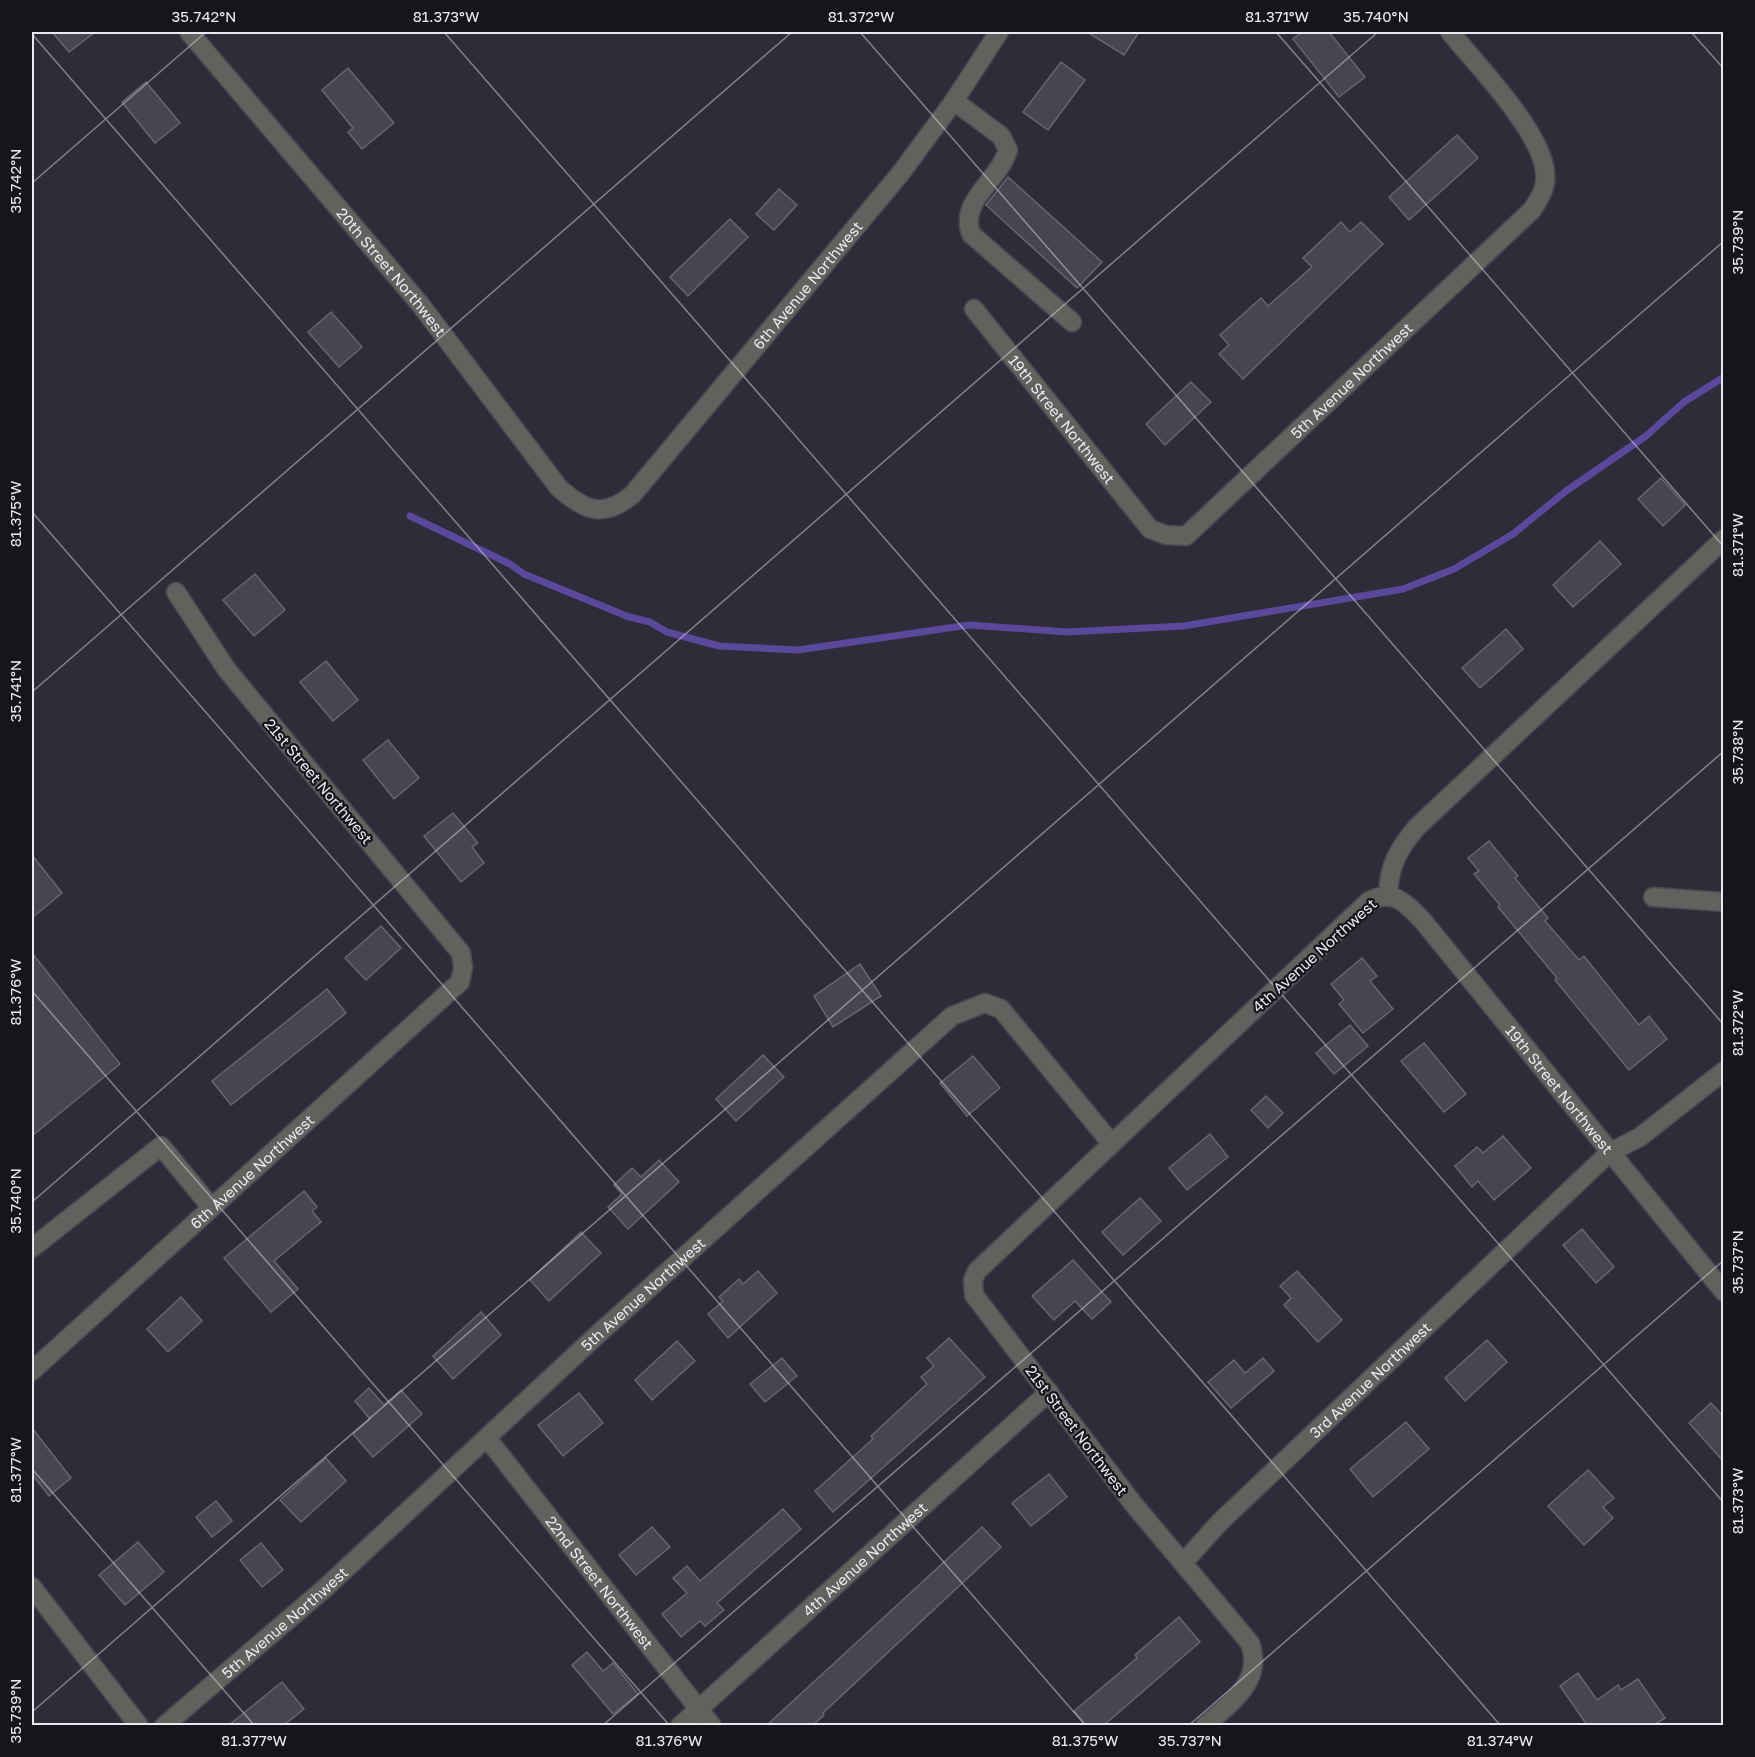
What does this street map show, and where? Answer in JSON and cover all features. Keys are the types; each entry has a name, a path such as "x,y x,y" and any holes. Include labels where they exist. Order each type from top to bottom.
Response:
{"street":[{"name":"20th Street Northwest","path":"189,32 420,304 560,488 574,501 592,510"},
{"name":"6th Avenue Northwest","path":"592,510 615,507 633,494 867,216 954,102 999,32"},
{"name":"5th Avenue Northwest","path":"1150,529 1166,535 1186,536 1532,210 1541,197 1546,173 1539,149 1510,105 1450,32"},
{"path":"954,102 1001,136 1008,150 1003,165 969,208 967,223 971,234 1072,322"},
{"name":"19th Street Northwest","path":"974,309 1150,529"},
{"name":"4th Avenue Northwest","path":"974,1295 973,1280 977,1271 1369,901 1388,895 1394,857 1417,827 1724,539"},
{"name":"21st Street Northwest","path":"176,592 227,670 460,953 463,968"},
{"name":"19th Street Northwest","path":"1388,895 1404,901 1423,921 1724,1292"},
{"path":"1653,897 1724,902"},
{"name":"6th Avenue Northwest","path":"32,1371 460,982 463,968"},
{"name":"5th Avenue Northwest","path":"164,1725 324,1589 606,1327 952,1016 984,1003 1001,1009 1112,1144"},
{"name":"3rd Avenue Northwest","path":"1183,1563 1220,1522 1609,1153 1640,1137 1724,1071"},
{"path":"32,1248 161,1146 211,1207"},
{"name":"21st Street Northwest","path":"974,1295 1183,1563"},
{"name":"4th Avenue Northwest","path":"680,1725 1049,1392"},
{"name":"22nd Street Northwest","path":"487,1438 712,1725"},
{"path":"1183,1563 1250,1643 1254,1652 1255,1663 1249,1683 1205,1725"},
{"path":"32,1587 139,1725"}],"building":[{"path":"52,32 95,32 69,52"},
{"path":"1087,32 1139,32 1124,55"},
{"path":"1302,32 1329,32 1365,77 1339,97 1293,39"},
{"path":"1061,62 1085,80 1048,130 1023,112"},
{"path":"348,68 394,123 362,149 348,132 353,128 322,90"},
{"path":"146,82 180,123 155,143 122,102"},
{"path":"1457,135 1478,158 1409,220 1389,197"},
{"path":"1008,177 1102,262 1077,288 986,205"},
{"path":"779,189 797,205 774,230 756,214"},
{"path":"730,219 748,237 688,296 670,277"},
{"path":"1341,222 1350,232 1361,222 1383,244 1243,379 1219,354 1229,345 1220,335 1261,298 1268,306 1312,267 1303,258"},
{"path":"331,312 362,347 339,367 308,332"},
{"path":"1191,382 1211,402 1165,445 1146,424"},
{"path":"1661,478 1685,505 1663,526 1638,499"},
{"path":"1600,541 1621,564 1573,607 1553,585"},
{"path":"255,574 285,610 254,636 223,600"},
{"path":"1506,629 1523,649 1480,688 1462,668"},
{"path":"326,661 358,700 333,721 300,682"},
{"path":"388,740 419,778 394,799 363,760"},
{"path":"453,813 478,843 472,847 484,863 461,882 424,836"},
{"path":"1489,841 1518,876 1515,878 1548,918 1545,921 1579,960 1584,956 1639,1025 1649,1016 1667,1039 1629,1070 1555,980 1557,978 1498,907 1500,905 1474,874 1479,871 1468,858"},
{"path":"32,855 62,893 32,918"},
{"path":"381,926 401,948 366,980 345,958"},
{"path":"32,953 120,1064 32,1136"},
{"path":"1362,958 1377,976 1370,981 1393,1009 1363,1033 1339,1004 1344,1000 1331,984"},
{"path":"860,964 881,996 833,1027 814,996"},
{"path":"327,989 346,1013 231,1105 212,1081"},
{"path":"1350,1025 1368,1046 1334,1074 1316,1053"},
{"path":"1424,1043 1466,1094 1444,1112 1401,1061"},
{"path":"763,1055 784,1077 736,1121 716,1099"},
{"path":"973,1056 1000,1088 967,1116 940,1083"},
{"path":"1266,1096 1283,1113 1268,1128 1251,1110"},
{"path":"1210,1134 1228,1157 1187,1190 1169,1168"},
{"path":"1503,1136 1531,1168 1494,1200 1478,1181 1472,1187 1455,1166 1477,1147 1483,1153"},
{"path":"659,1160 679,1182 628,1229 608,1207 622,1194 614,1185 632,1168 641,1177"},
{"path":"304,1191 317,1207 312,1211 321,1222 274,1261 298,1289 271,1312 224,1258"},
{"path":"1140,1198 1161,1221 1123,1255 1102,1232"},
{"path":"1582,1229 1614,1267 1596,1283 1563,1245"},
{"path":"581,1232 601,1253 549,1301 530,1280"},
{"path":"1073,1260 1111,1302 1092,1319 1075,1301 1054,1320 1032,1296"},
{"path":"758,1271 777,1293 728,1338 708,1314 723,1301 719,1297 739,1279 743,1284"},
{"path":"1297,1271 1342,1320 1318,1342 1284,1305 1291,1298 1280,1286"},
{"path":"181,1297 202,1321 168,1352 147,1329"},
{"path":"481,1312 501,1335 453,1379 433,1356"},
{"path":"949,1338 985,1377 833,1512 815,1491 873,1439 871,1436 927,1384 921,1377 934,1366 927,1358"},
{"path":"1487,1340 1507,1362 1465,1401 1445,1378"},
{"path":"677,1341 695,1361 652,1400 635,1380"},
{"path":"782,1358 797,1376 765,1402 750,1384"},
{"path":"1263,1358 1274,1371 1231,1408 1208,1382 1234,1360 1245,1373"},
{"path":"369,1388 384,1405 401,1390 422,1414 373,1457 353,1434 370,1419 355,1401"},
{"path":"579,1393 603,1423 563,1456 538,1425"},
{"path":"1711,1403 1724,1417 1724,1462 1689,1423"},
{"path":"1406,1422 1429,1449 1373,1497 1350,1469"},
{"path":"32,1428 71,1478 49,1496 32,1474"},
{"path":"326,1458 346,1481 301,1522 280,1500"},
{"path":"1588,1470 1614,1498 1603,1507 1613,1518 1584,1545 1548,1506"},
{"path":"1049,1474 1067,1497 1031,1526 1012,1503"},
{"path":"216,1501 232,1521 212,1537 196,1517"},
{"path":"783,1509 801,1529 717,1603 724,1610 705,1626 700,1621 681,1637 662,1614 687,1593 673,1578 687,1566 700,1581"},
{"path":"652,1527 670,1547 636,1575 619,1555"},
{"path":"982,1527 1001,1547 823,1713 824,1715 813,1725 767,1725"},
{"path":"138,1542 164,1572 125,1605 99,1575"},
{"path":"261,1543 283,1570 262,1587 240,1560"},
{"path":"1179,1617 1200,1642 1104,1725 1086,1725 1074,1711 1137,1658 1135,1655"},
{"path":"587,1652 603,1671 613,1663 638,1694 613,1714 572,1665"},
{"path":"1578,1673 1597,1700 1618,1685 1621,1690 1638,1679 1665,1718 1654,1725 1587,1725 1560,1686"},
{"path":"282,1682 304,1709 284,1725 229,1725"}],"waterway":[{"path":"410,516 510,564 524,574 629,617 650,622 667,632 719,646 798,650 969,625 1067,632 1184,626 1403,589 1454,569 1513,534 1566,491 1646,436 1684,402 1724,377"}]}
